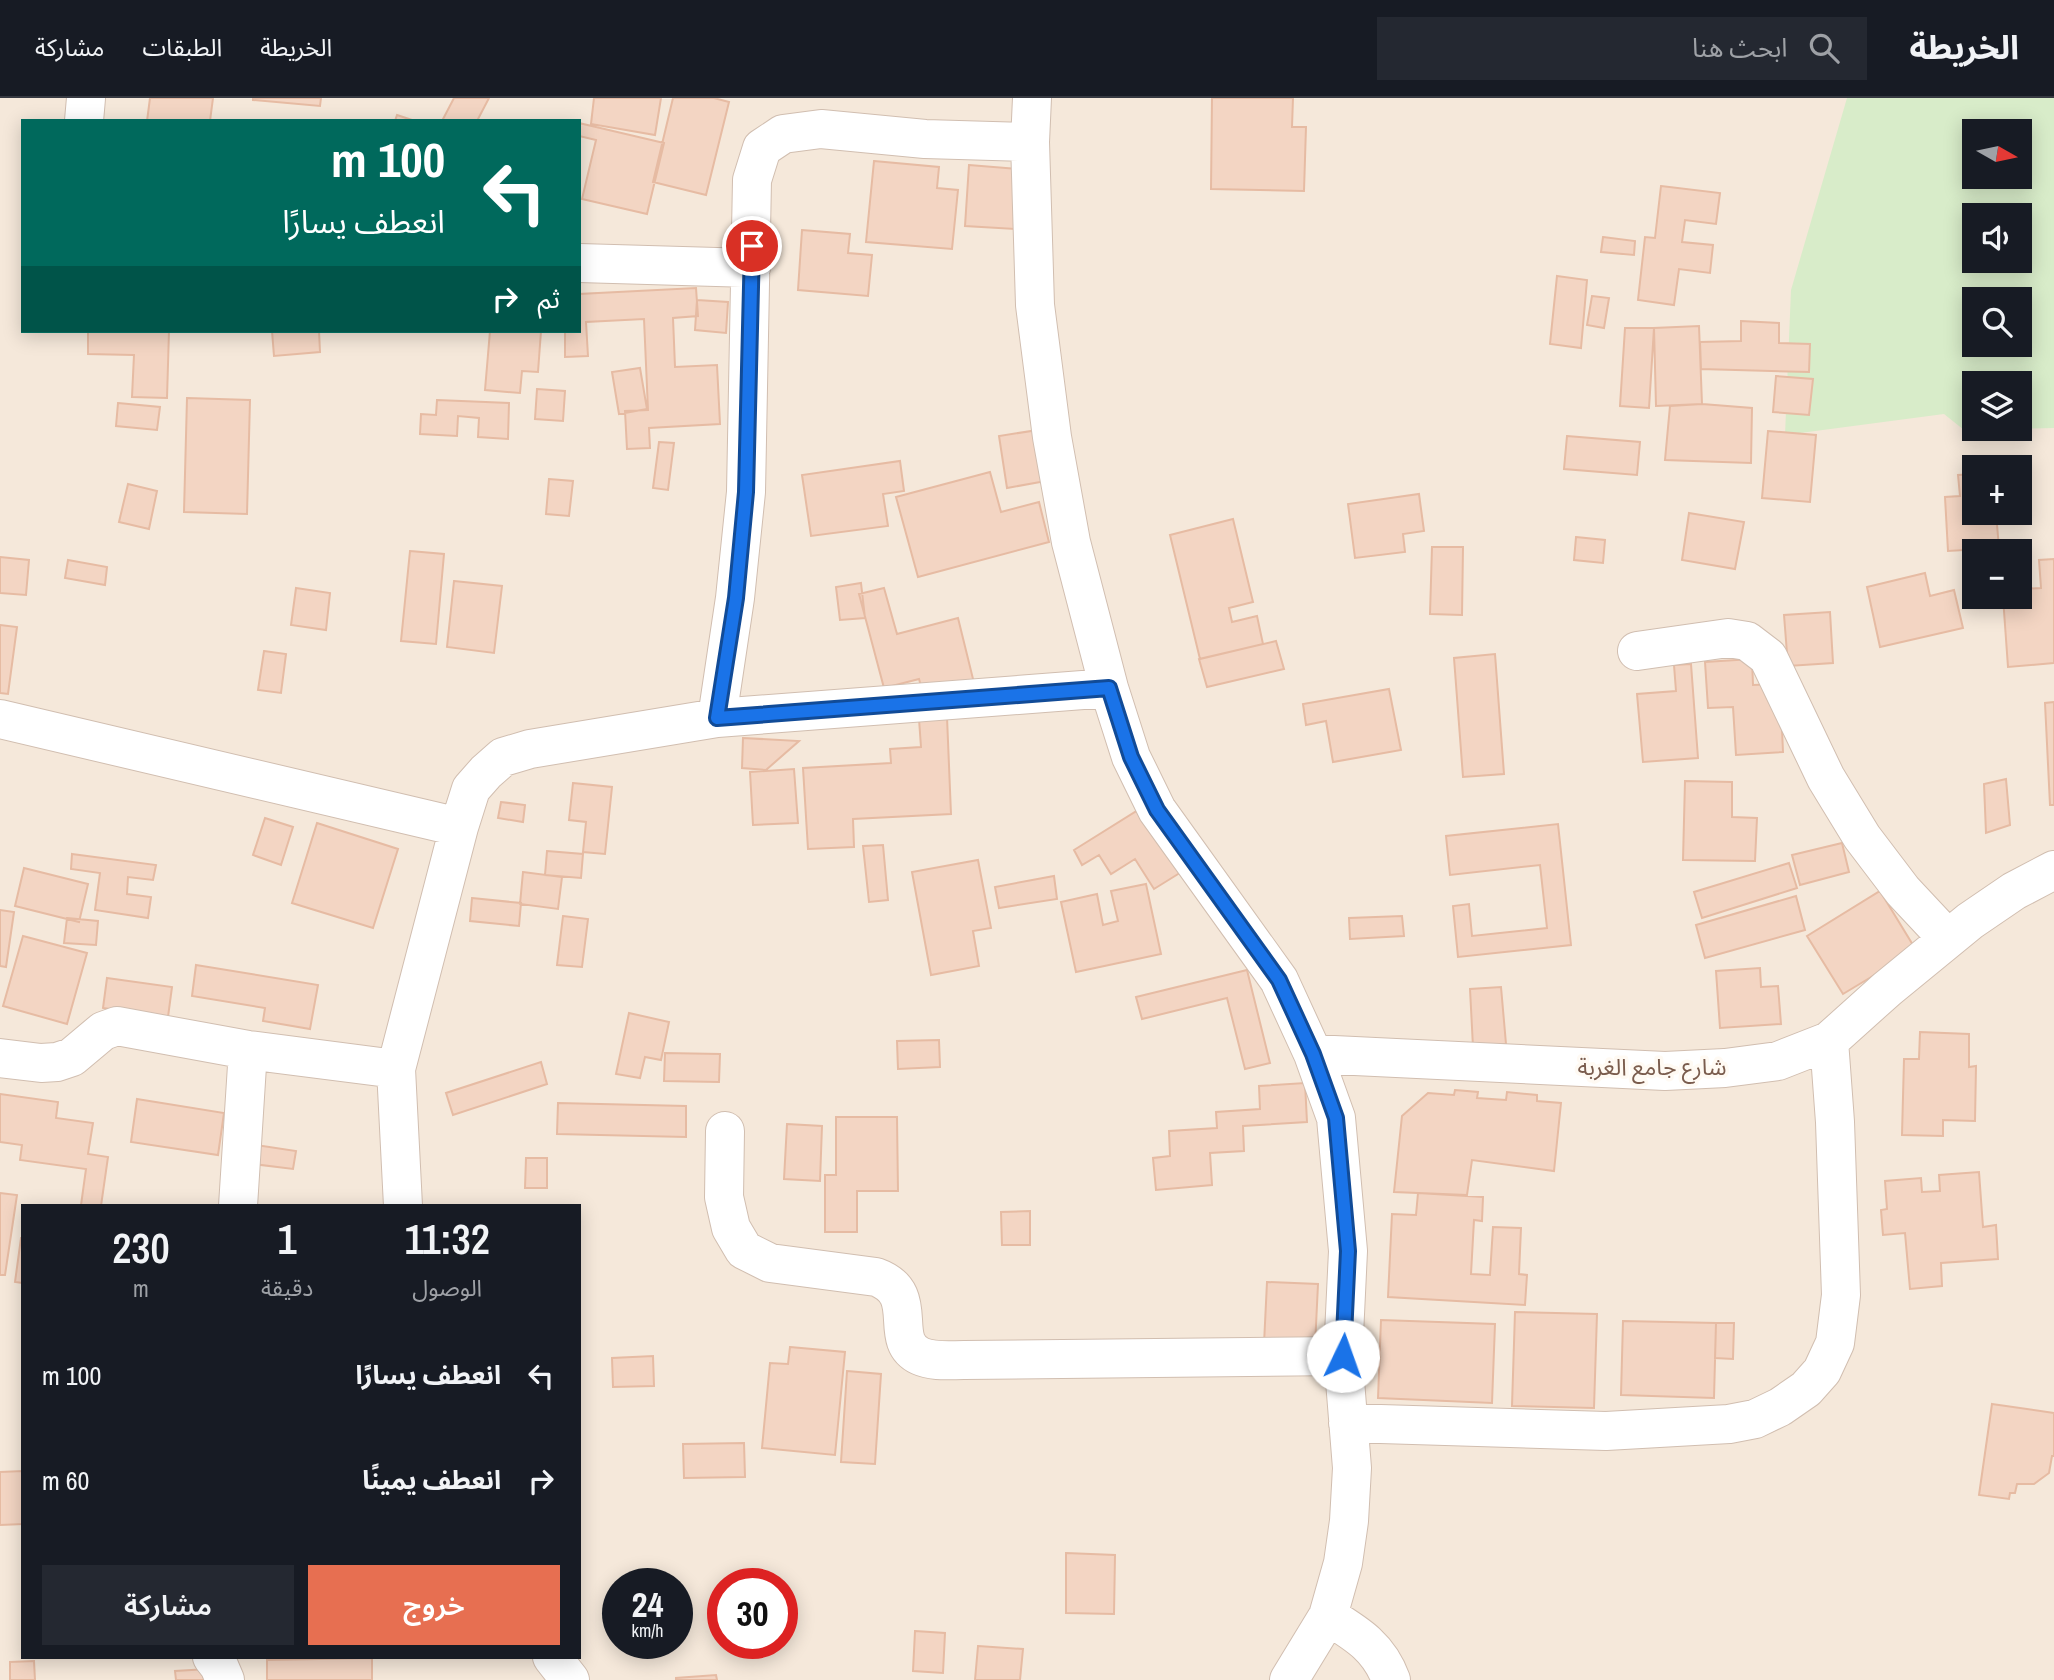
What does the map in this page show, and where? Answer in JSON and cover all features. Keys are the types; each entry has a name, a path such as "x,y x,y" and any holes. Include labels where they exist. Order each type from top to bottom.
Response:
{"street":[{"path":"84,119 86,98"},
{"path":"1032,98 1030,142 1035,305 1052,438 1071,542 1109,688 1131,757 1157,810 1279,980 1313,1054 1336,1118 1348,1251 1343,1356 1352,1468 1349,1521 1343,1563 1328,1616 1289,1680"},
{"path":"717,718 736,598 746,492 752,180 762,148 783,134 821,129 925,139 1030,142"},
{"path":"581,262 751,268"},
{"path":"1637,651 1728,638 1747,641 1768,657 1826,778 1863,837 1903,891 1947,938"},
{"path":"403,1204 396,1069 471,789 503,757 530,749 717,718 1109,688"},
{"path":"0,719 460,828"},
{"name":"شارع جامع الغربة","path":"1313,1054 1665,1071 1725,1068 1778,1061 1829,1041 1947,938 2014,891 2054,870"},
{"path":"0,1058 41,1063 57,1062 72,1057 103,1031 117,1026 248,1050 396,1069"},
{"path":"1348,1423 1606,1430 1729,1424 1755,1419 1807,1389 1822,1371 1835,1343 1841,1296 1835,1122 1829,1041"},
{"path":"237,1204 248,1050"},
{"path":"725,1131 724,1197 731,1228 744,1250 770,1263 876,1277 890,1282 901,1302 904,1337 910,1348 920,1356 934,1360 964,1360 1343,1356"},
{"path":"1328,1616 1371,1646 1385,1664 1391,1680"},
{"path":"213,1659 225,1680"},
{"path":"554,1659 570,1680"}],"shaded area":[{"path":"0,98 2054,98 2054,1680 0,1680"}],"green space":[{"path":"1847,98 2054,98 2054,428 2032,429 2032,371 1962,371 1962,428 1944,414 1785,435 1791,290"}],"building":[{"path":"150,98 213,98 210,119 147,119"},
{"path":"253,98 321,98 320,106"},
{"path":"454,98 489,98 478,119 443,119"},
{"path":"594,98 661,98 655,135 591,124"},
{"path":"673,98 714,98 729,102 706,195 653,182"},
{"path":"1212,98 1293,98 1292,127 1306,127 1304,191 1211,189"},
{"path":"581,123 664,143 647,214 582,199 596,140 581,136"},
{"path":"874,161 939,167 937,188 958,190 952,249 866,242"},
{"path":"969,165 1019,169 1015,229 965,226"},
{"path":"1661,186 1720,193 1716,224 1685,220 1682,242 1713,245 1710,273 1679,269 1674,305 1638,300 1645,237 1655,238"},
{"path":"802,230 850,234 848,253 872,255 868,296 798,290"},
{"path":"1603,237 1635,241 1634,255 1601,252"},
{"path":"1557,276 1587,280 1581,348 1550,344"},
{"path":"696,288 698,316 673,318 675,367 717,365 720,424 649,428 650,448 627,449 625,411 648,410 644,319 586,322 588,356 565,357 565,333 581,333 581,294"},
{"path":"1592,296 1609,298 1604,328 1587,325"},
{"path":"697,300 728,302 726,333 695,330"},
{"path":"1741,321 1779,323 1779,343 1810,344 1809,372 1701,369 1700,342 1741,341"},
{"path":"1699,326 1702,404 1656,406 1654,328"},
{"path":"1625,328 1654,328 1649,408 1620,406"},
{"path":"88,333 169,333 167,398 132,397 134,355 88,354"},
{"path":"272,333 319,333 320,352 274,356"},
{"path":"490,333 541,333 538,372 522,371 520,393 485,390"},
{"path":"640,368 647,409 619,414 612,372"},
{"path":"1776,376 1813,379 1809,415 1773,412"},
{"path":"537,389 565,391 563,421 535,419"},
{"path":"187,398 250,400 247,514 184,512"},
{"path":"437,400 509,403 508,439 478,437 479,418 458,416 457,436 420,434 421,414 436,415"},
{"path":"118,403 160,407 157,430 116,426"},
{"path":"1702,404 1752,408 1751,463 1665,460 1670,406"},
{"path":"1038,430 1046,481 1007,488 999,436"},
{"path":"1768,431 1816,435 1810,502 1762,498"},
{"path":"1567,436 1640,442 1637,475 1564,469"},
{"path":"659,442 674,443 668,490 653,488"},
{"path":"900,461 904,491 883,494 888,526 811,536 802,475"},
{"path":"990,472 1001,512 1039,502 1049,542 918,577 896,497"},
{"path":"1958,475 1962,475 1962,525 1997,525 1998,539 1962,539 1962,550 1948,551 1945,497 1960,496"},
{"path":"549,479 573,481 569,516 546,514"},
{"path":"128,484 157,491 149,529 119,522"},
{"path":"1419,494 1424,531 1403,534 1405,552 1355,558 1348,504"},
{"path":"1689,513 1744,522 1735,569 1682,560"},
{"path":"1233,519 1253,602 1229,608 1232,622 1257,616 1263,644 1200,659 1170,535"},
{"path":"1576,537 1605,540 1603,563 1574,560"},
{"path":"1432,547 1463,547 1462,615 1430,614"},
{"path":"410,551 444,554 436,644 401,641"},
{"path":"0,557 29,560 26,595 0,593"},
{"path":"2054,559 2054,663 2008,667 2004,609 2032,609 2032,588 2041,588 2039,560"},
{"path":"68,560 107,567 105,585 65,578"},
{"path":"1925,573 1930,596 1954,590 1963,628 1880,647 1867,587"},
{"path":"454,581 502,586 494,653 447,647"},
{"path":"861,583 865,618 840,620 836,587"},
{"path":"296,588 330,593 326,630 291,625"},
{"path":"884,588 897,634 958,618 974,683 924,697 919,679 884,688 859,594"},
{"path":"1830,612 1833,663 1788,666 1784,615"},
{"path":"0,625 17,627 8,694 0,693"},
{"path":"1276,641 1284,669 1207,687 1199,659"},
{"path":"264,651 286,654 281,693 258,690"},
{"path":"1495,654 1504,774 1463,777 1454,658"},
{"path":"1752,659 1753,685 1780,684 1783,752 1736,755 1733,707 1708,708 1705,662"},
{"path":"1691,664 1698,758 1643,762 1637,694 1676,691 1674,665"},
{"path":"1389,689 1401,750 1333,762 1326,721 1306,725 1303,704"},
{"path":"2054,702 2054,805 2050,805 2045,703"},
{"path":"947,717 951,814 853,819 854,847 808,849 803,768 891,763 890,749 921,747 919,719"},
{"path":"743,738 799,741 766,770 742,768"},
{"path":"794,769 798,823 753,825 750,772"},
{"path":"2006,779 2010,825 1986,833 1984,784"},
{"path":"1685,781 1732,782 1732,817 1757,818 1755,861 1683,860"},
{"path":"573,783 612,787 605,854 583,852 586,822 569,820"},
{"path":"501,802 525,805 523,822 498,818"},
{"path":"1151,802 1191,866 1154,889 1135,859 1111,874 1099,855 1082,865 1074,850"},
{"path":"265,818 293,827 281,865 253,855"},
{"path":"317,823 398,849 373,928 292,903"},
{"path":"1558,824 1571,945 1458,957 1453,906 1469,904 1472,936 1547,928 1540,865 1450,875 1446,836"},
{"path":"1842,843 1849,872 1800,885 1792,855"},
{"path":"883,845 888,900 869,902 863,846"},
{"path":"547,851 583,854 581,878 545,875"},
{"path":"72,854 156,865 153,880 128,877 127,894 151,897 148,918 95,910 100,873 71,869"},
{"path":"978,860 991,928 973,931 979,966 931,975 912,872"},
{"path":"1789,863 1797,888 1702,918 1694,892"},
{"path":"24,868 88,884 79,922 15,906"},
{"path":"523,872 562,877 558,909 520,904"},
{"path":"1054,876 1057,899 999,908 995,887"},
{"path":"1146,884 1161,954 1076,972 1061,902 1097,894 1103,925 1118,921 1111,891"},
{"path":"1880,891 1916,950 1843,994 1807,936"},
{"path":"1796,896 1805,930 1705,958 1696,925"},
{"path":"472,898 521,903 519,926 470,921"},
{"path":"0,910 14,912 6,967 0,966"},
{"path":"563,916 588,919 582,967 557,965"},
{"path":"1402,916 1404,936 1350,939 1349,918"},
{"path":"67,918 98,921 96,945 64,943"},
{"path":"23,936 87,953 67,1024 3,1006"},
{"path":"196,965 318,985 310,1029 263,1021 265,1008 192,996"},
{"path":"1760,968 1761,987 1778,986 1781,1024 1720,1028 1716,971"},
{"path":"1247,970 1270,1063 1245,1069 1227,998 1142,1019 1136,997"},
{"path":"107,978 172,987 168,1017 103,1008"},
{"path":"1501,987 1506,1044 1473,1047 1470,989"},
{"path":"629,1013 669,1022 661,1060 645,1057 640,1078 616,1074"},
{"path":"1920,1032 1969,1034 1969,1067 1976,1066 1975,1121 1943,1120 1943,1136 1902,1135 1904,1059 1919,1059"},
{"path":"939,1040 940,1067 898,1069 897,1041"},
{"path":"665,1053 720,1054 719,1082 664,1081"},
{"path":"541,1062 547,1084 453,1115 446,1093"},
{"path":"1305,1083 1307,1122 1243,1126 1244,1151 1210,1153 1212,1185 1156,1190 1153,1158 1170,1156 1169,1131 1217,1128 1216,1112 1260,1109 1259,1086"},
{"path":"1455,1090 1478,1092 1477,1098 1506,1100 1507,1092 1537,1095 1537,1101 1561,1103 1554,1171 1472,1160 1467,1195 1394,1192 1402,1116 1428,1093 1454,1095"},
{"path":"0,1094 58,1102 56,1118 93,1123 88,1154 108,1157 101,1204 81,1204 86,1169 20,1160 22,1145 0,1142"},
{"path":"137,1099 224,1113 218,1155 131,1142"},
{"path":"558,1103 686,1106 686,1137 557,1134"},
{"path":"836,1117 897,1117 898,1191 857,1191 857,1232 825,1232 825,1175 836,1175"},
{"path":"787,1124 822,1126 820,1181 784,1179"},
{"path":"256,1145 296,1151 293,1169 253,1164"},
{"path":"526,1158 547,1158 547,1188 525,1188"},
{"path":"1979,1172 1983,1227 1996,1225 1998,1259 1941,1263 1942,1286 1910,1289 1905,1233 1883,1235 1881,1210 1887,1209 1885,1181 1921,1178 1922,1192 1940,1191 1939,1175"},
{"path":"0,1193 17,1195 5,1275 0,1275"},
{"path":"1418,1193 1483,1197 1482,1221 1474,1220 1471,1274 1490,1275 1493,1227 1521,1228 1519,1274 1527,1275 1525,1305 1388,1297 1392,1214 1416,1215"},
{"path":"1030,1211 1030,1245 1002,1245 1001,1212"},
{"path":"21,1238 21,1283 15,1282"},
{"path":"1267,1282 1318,1284 1315,1346 1264,1344"},
{"path":"1515,1312 1597,1314 1594,1408 1512,1406"},
{"path":"1381,1320 1495,1324 1492,1403 1378,1398"},
{"path":"1623,1321 1716,1323 1714,1398 1621,1395"},
{"path":"1716,1323 1734,1323 1733,1359 1715,1358"},
{"path":"790,1347 845,1352 835,1455 762,1448 770,1363 788,1364"},
{"path":"653,1356 654,1386 613,1387 612,1358"},
{"path":"847,1371 881,1374 875,1464 841,1462"},
{"path":"1992,1404 2054,1413 2054,1456 2049,1473 2034,1484 2017,1484 2015,1493 2010,1493 2009,1499 1979,1495"},
{"path":"744,1443 745,1477 684,1478 683,1444"},
{"path":"21,1471 21,1524 0,1525 0,1472"},
{"path":"1066,1553 1115,1555 1114,1614 1066,1613"},
{"path":"915,1631 945,1633 943,1673 913,1671"},
{"path":"978,1646 1023,1649 1020,1680 975,1680"},
{"path":"372,1659 372,1680 267,1680 267,1660"},
{"path":"34,1661 35,1680 10,1680 10,1662"},
{"path":"208,1669 209,1680 176,1680 175,1671"},
{"path":"716,1675 717,1680 676,1680 676,1678"}],"route":[{"path":"752,246 746,492 736,598 717,718 1109,688 1131,757 1157,810 1279,980 1313,1054 1336,1118 1348,1251 1343,1356"}]}
